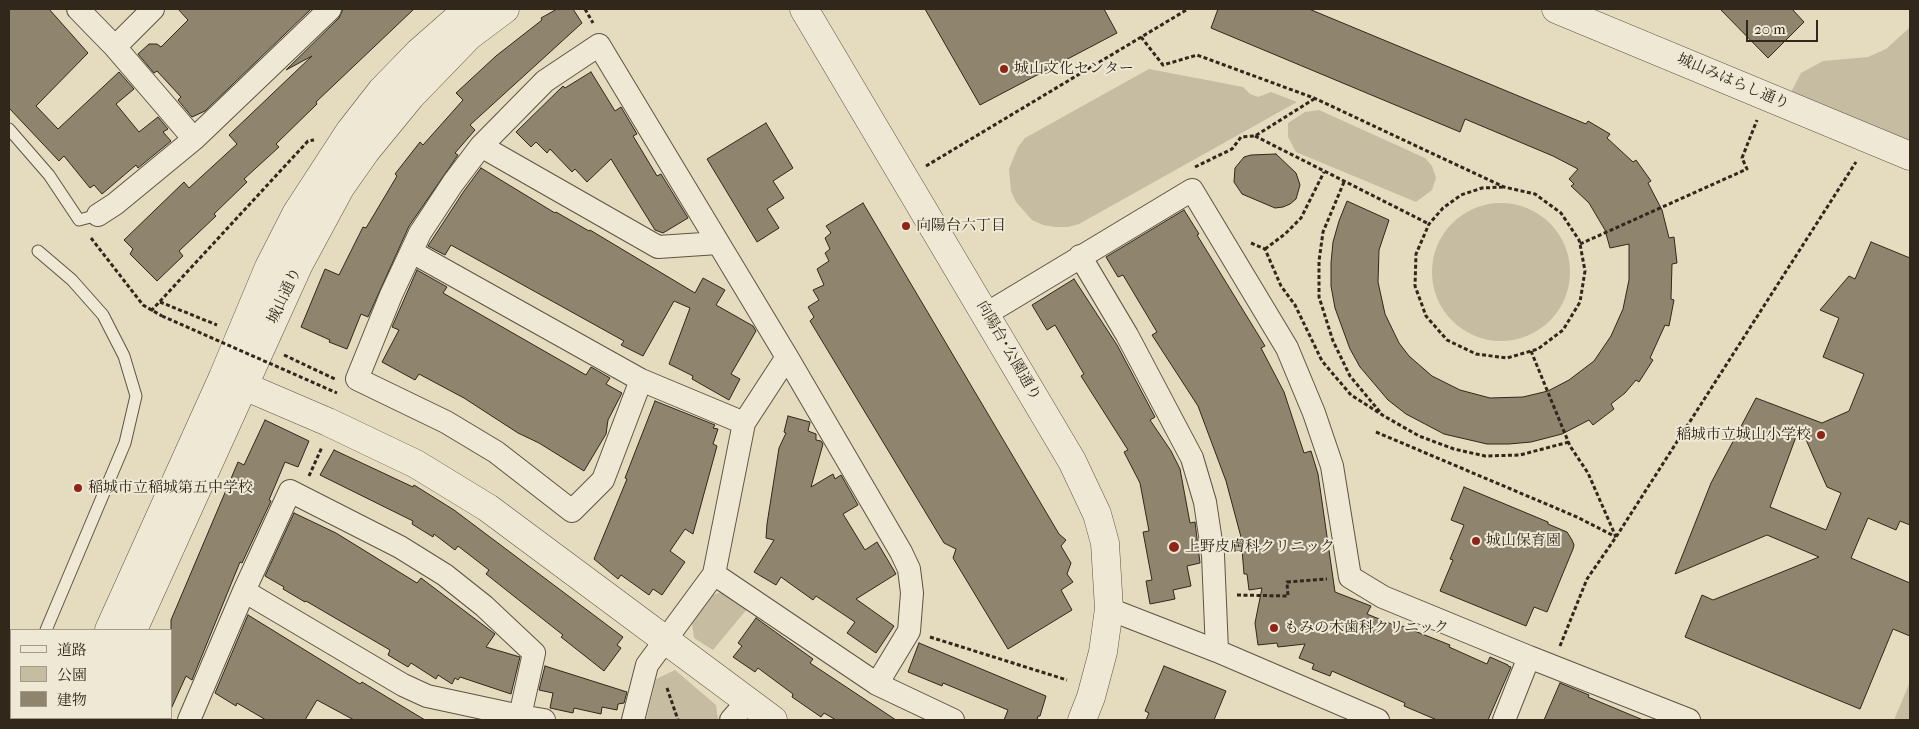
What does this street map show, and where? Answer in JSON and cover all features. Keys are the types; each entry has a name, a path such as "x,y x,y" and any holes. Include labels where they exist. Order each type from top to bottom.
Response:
{"street":[{"path":"78,9 115,47 194,139"},
{"path":"115,47 153,9"},
{"path":"98,215 115,204 194,139 330,9"},
{"name":"城山通り","path":"109,629 223,377 269,266 296,214 350,131 382,90 418,53 468,9"},
{"name":"城山通り","path":"133,629 299,264 340,188 366,151 412,96 469,36 505,9"},
{"name":"向陽台･公園通り","path":"804,9 1072,461 1097,514 1105,543 1109,609 1103,652 1091,697 1082,720"},
{"name":"城山みはらし通り","path":"1556,9 1910,156"},
{"path":"641,380 603,480 572,511 496,452 446,422 357,379 420,233 453,183 482,146 546,81 599,45 787,358 909,569 912,593 909,630 877,684"},
{"path":"482,146 658,247 718,243"},
{"path":"986,314 1192,190 1287,348 1314,413 1332,466 1350,577 1383,597 1689,720"},
{"path":"412,252 641,380 744,423"},
{"path":"1080,256 1131,343 1192,458 1205,502 1213,555 1216,651"},
{"path":"632,720 647,664 714,574 744,423 787,358"},
{"path":"244,386 328,422 416,464 488,508 665,639 739,711 773,720"},
{"path":"198,717 244,591 290,491 400,547 445,575 484,606 534,653 520,716"},
{"path":"714,574 877,684 953,720"},
{"path":"244,591 403,685 427,696 544,720"},
{"path":"1109,609 1216,651 1378,720"},
{"path":"1504,720 1529,657"}],"lane":[{"path":"9,130 49,175 79,220 98,215"},
{"path":"38,251 72,280 103,315 124,356 136,396 125,443 46,629"}],"path":[{"path":"926,166 1188,9"},
{"path":"1141,37 1163,65 1197,55 1314,98 1504,187 1535,194 1561,213 1579,240 1586,271 1580,302 1564,330 1538,349 1507,358 1476,354 1447,340 1426,316 1415,286 1416,254 1429,224 1443,208 1461,195 1482,188 1504,187"},
{"path":"1192,190 1187,171 1232,149 1241,137 1255,136 1314,98"},
{"path":"1580,244 1747,169 1742,158 1758,118"},
{"path":"1255,136 1429,224"},
{"path":"151,310 308,141 322,138"},
{"path":"1552,665 1587,579 1616,537 1856,161"},
{"path":"1265,249 1285,234 1301,218 1324,172"},
{"path":"1344,182 1323,232 1319,261 1319,297 1333,342 1350,376 1383,415"},
{"path":"89,236 143,305 162,316 337,393"},
{"path":"1223,243 1249,242 1265,249 1281,286 1296,305 1322,361 1351,395 1419,436 1454,449 1485,456 1520,454 1569,442"},
{"path":"160,302 218,326"},
{"path":"1531,351 1569,442 1588,473 1616,537"},
{"path":"279,352 339,381"},
{"path":"1376,432 1578,517 1616,537"},
{"path":"300,496 325,440"},
{"path":"1215,595 1288,596 1287,582 1350,577"},
{"path":"909,630 1067,680"},
{"path":"664,681 678,720"}],"green space":[{"path":"1910,25 1910,142 1789,96 1801,73 1823,61 1868,57 1886,49"},
{"path":"1149,69 1243,87 1250,94 1258,97 1271,92 1297,102 1079,224 1068,227 1055,227 1043,225 1032,220 1016,202 1011,191 1009,169 1018,147 1025,138"},
{"path":"1319,110 1425,158 1432,166 1436,178 1432,190 1416,202 1296,152 1288,137 1288,123 1305,112"},
{"path":"1501,203 1515,204 1528,208 1540,214 1550,223 1559,233 1565,245 1569,258 1569,286 1565,299 1559,311 1550,321 1540,330 1528,336 1515,340 1501,341 1487,340 1474,336 1462,330 1452,321 1443,311 1437,299 1433,286 1432,272 1433,258 1437,245 1443,233 1452,223 1462,214 1474,208 1487,204"},
{"path":"725,591 747,609 713,650 694,638 692,623 709,596"},
{"path":"675,670 716,705 718,720 646,720 656,679"},
{"path":"1910,682 1910,720 1894,720"}],"building":[{"path":"9,9 49,9 88,53 36,106 58,129 119,72 134,89 116,104 139,132 158,117 168,129 163,132 171,141 138,168 136,165 102,194 94,185 90,188 64,156 59,161 9,108"},
{"path":"178,9 311,9 205,111 192,117 178,100 181,97 157,71 154,73 138,54 149,44 157,44 161,47 188,20"},
{"path":"343,9 414,9 316,102 317,104 276,144 279,147 244,179 247,182 214,214 216,216 179,251 183,256 157,281 130,254 133,249 124,240 184,182 189,188 237,144 229,135 312,56 286,70 339,18"},
{"path":"557,9 573,9 582,23 470,125 475,130 455,153 458,155 409,226 368,317 361,314 347,349 301,327 325,269 339,275 363,227 366,228 397,176 395,174 420,142 423,145 463,100 456,93 496,56 542,20 541,18"},
{"name":"城山文化センター","path":"925,9 1104,9 1117,33 980,105"},
{"path":"1218,9 1309,9 1586,124 1588,121 1610,134 1607,138 1633,162 1636,160 1651,181 1648,183 1662,210 1669,238 1674,237 1677,263 1672,264 1671,299 1674,300 1669,326 1665,325 1650,358 1653,360 1639,382 1636,380 1625,393 1611,404 1614,409 1593,425 1589,420 1562,434 1531,442 1487,444 1444,434 1406,414 1388,400 1360,367 1350,349 1335,308 1331,286 1333,242 1347,201 1389,220 1379,250 1378,282 1385,314 1399,343 1409,356 1432,376 1460,390 1490,398 1523,397 1548,391 1569,380 1594,361 1611,336 1623,309 1629,280 1629,244 1610,248 1605,230 1589,203 1571,186 1574,184 1569,179 1578,169 1553,156 1465,119 1460,132 1211,28"},
{"path":"1720,9 1792,9 1804,22 1768,58"},
{"path":"591,72 615,111 621,107 637,134 633,136 657,176 661,174 688,218 663,233 655,230 611,159 587,182 575,169 572,172 550,149 547,153 536,142 531,147 516,132 563,86 565,88"},
{"path":"766,123 793,168 773,181 784,198 767,209 779,228 757,242 707,159"},
{"path":"1276,154 1296,173 1300,185 1296,199 1283,207 1275,208 1242,194 1234,182 1235,168 1244,157"},
{"path":"481,168 555,213 590,230 695,293 703,278 725,290 716,305 753,326 756,331 731,374 740,379 729,400 692,379 693,376 669,364 690,308 674,301 643,356 621,345 624,341 451,245 445,255 428,246"},
{"path":"863,203 1059,534 1066,540 1061,546 1071,563 1067,574 1073,582 1061,590 1072,610 1008,649 953,558 956,549 944,543 810,321 814,317 808,307 819,300 813,290 824,285 817,269 829,261 825,253 830,249 825,238 831,233 826,226"},
{"path":"1184,210 1199,234 1197,235 1265,346 1261,348 1284,392 1304,453 1311,451 1318,474 1335,592 1371,606 1367,614 1450,645 1449,647 1487,664 1490,657 1511,667 1488,720 1437,720 1404,706 1405,703 1332,671 1330,676 1312,669 1314,664 1299,658 1305,644 1278,647 1277,643 1258,645 1255,623 1262,588 1249,590 1247,574 1244,574 1241,537 1226,481 1198,406 1152,335 1157,332 1123,275 1118,277 1106,257"},
{"path":"1871,242 1910,258 1910,525 1900,521 1896,530 1868,518 1851,558 1910,583 1910,636 1893,629 1860,709 1685,637 1702,595 1713,600 1819,557 1767,535 1675,574 1711,483 1756,398 1822,423 1849,411 1864,374 1823,357 1839,318 1820,310 1849,276 1855,279","holes":["1800,426 1827,487 1841,493 1826,530 1770,507"]},
{"path":"417,270 447,287 443,293 586,375 591,367 610,378 606,384 622,393 608,420 606,434 584,471 539,443 518,433 464,398 419,374 415,380 382,362 399,330 392,327"},
{"path":"1074,279 1117,345 1155,417 1150,420 1171,451 1180,469 1190,523 1195,522 1200,563 1187,566 1191,586 1173,590 1175,599 1150,604 1146,581 1152,580 1143,532 1149,531 1140,483 1124,452 1128,450 1081,376 1084,374 1055,325 1047,330 1032,305"},
{"path":"655,401 715,425 713,428 718,429 713,444 717,446 693,534 685,529 670,551 685,562 662,595 653,589 649,595 621,575 618,579 594,559 627,479 625,478"},
{"path":"788,416 810,422 808,431 816,434 816,440 821,441 823,444 811,487 833,474 835,479 841,475 858,505 843,514 865,550 877,542 896,574 856,599 894,626 876,653 847,633 855,622 816,596 813,600 781,577 776,585 754,572 774,540 766,538 767,524 779,448 786,433 784,432"},
{"path":"265,420 309,441 298,467 285,462 269,500 271,501 242,563 240,562 192,680 186,676 172,707 171,620 238,462 244,465"},
{"path":"334,450 413,487 414,485 454,510 623,637 617,645 621,648 604,671 561,637 563,635 486,574 489,570 458,546 455,550 434,534 433,537 412,524 413,521 320,475"},
{"path":"1464,487 1548,522 1548,524 1567,532 1572,540 1573,549 1547,612 1534,607 1526,626 1440,591 1453,560 1450,559 1464,525 1451,520"},
{"path":"294,513 336,533 417,583 421,578 495,634 486,647 520,657 511,694 460,677 458,680 455,678 452,684 438,675 436,679 411,663 408,667 388,655 390,650 283,589 284,587 265,576"},
{"path":"248,615 360,684 362,682 425,720 354,720 317,700 305,720 266,720 237,703 236,706 215,693"},
{"path":"756,618 813,659 810,663 896,720 836,720 824,713 821,717 792,697 793,694 758,668 755,672 733,657 742,646 738,643"},
{"path":"919,643 1046,696 1040,716 1038,716 1037,720 1004,720 1008,710 943,683 942,686 908,672"},
{"path":"545,666 627,692 624,703 618,704 617,710 602,707 601,714 574,708 573,713 550,708 553,693 539,690"},
{"path":"1164,666 1226,691 1214,720 1146,720 1149,713 1145,711"},
{"path":"1560,683 1589,695 1588,697 1643,720 1544,720"}],"place":[{"name":"城山文化センター","path":"1004,69"},
{"name":"向陽台六丁目","path":"906,226"},
{"name":"稲城市立城山小学校","path":"1821,435"},
{"name":"稲城市立稲城第五中学校","path":"78,488"},
{"name":"城山保育園","path":"1476,541"},
{"name":"上野皮膚科クリニック","path":"1174,547"},
{"name":"もみの木歯科クリニック","path":"1274,628"}]}
